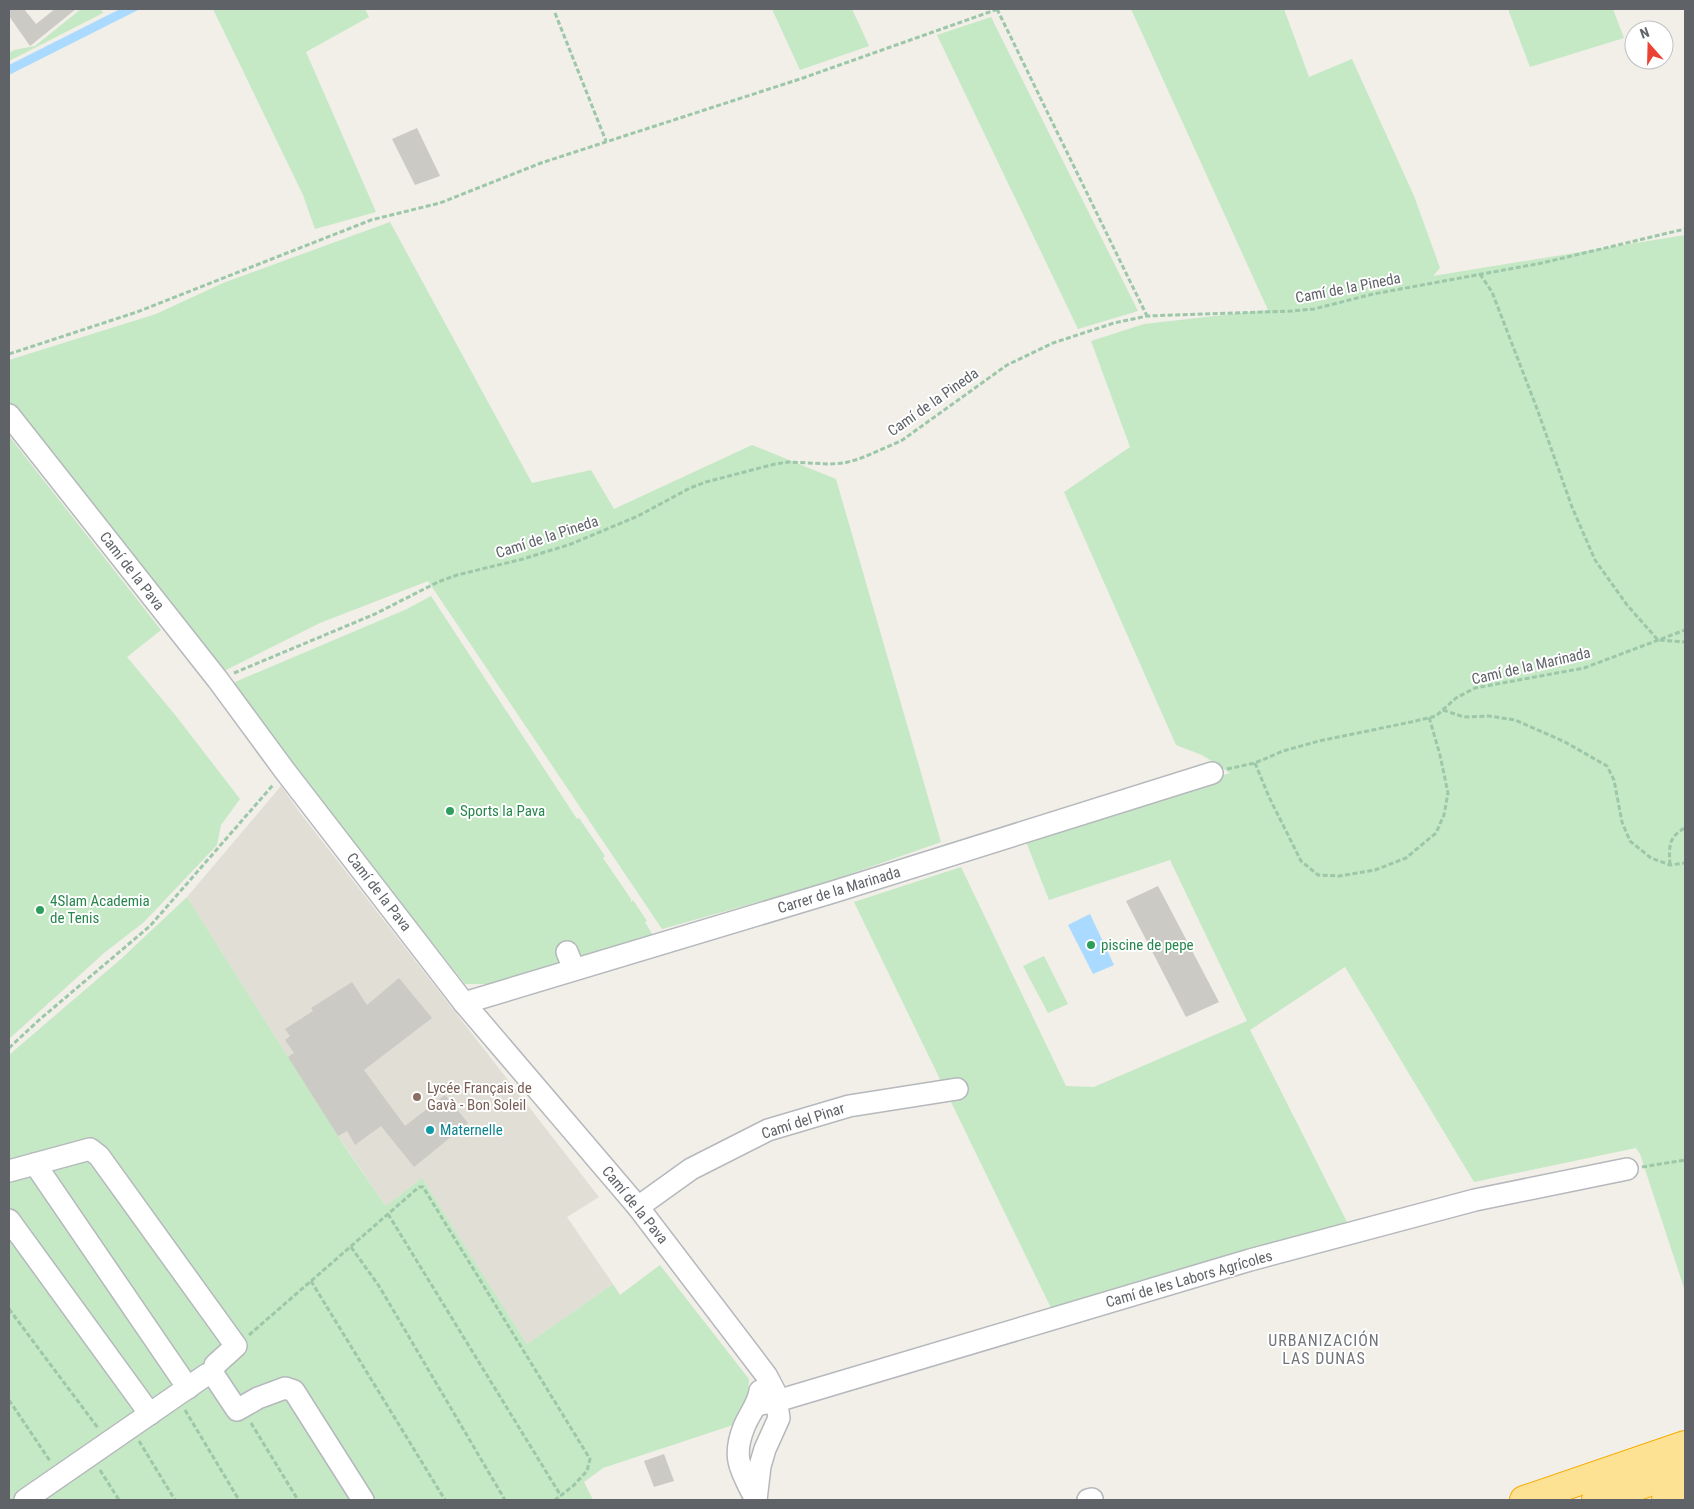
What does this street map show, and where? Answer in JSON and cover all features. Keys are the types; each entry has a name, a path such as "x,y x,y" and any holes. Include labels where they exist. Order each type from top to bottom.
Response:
{"highway":[{"path":"1524,1500 1685,1446"},
{"path":"1596,1500 1685,1470"},
{"path":"1666,1500 1685,1494"}],"street":[{"name":"Camí de la Pava","path":"9,415 218,680 285,771 464,1003 638,1206 766,1375 777,1401 779,1418 765,1449 760,1466 756,1500 740,1468 737,1451 744,1426 756,1405 760,1386 756,1364"},
{"name":"Carrer de la Marinada","path":"464,1003 570,960 833,892 1212,773"},
{"name":"Camí del Pinar","path":"638,1206 691,1169 768,1130 849,1106 957,1089"},
{"path":"9,1171 90,1150 99,1156 236,1346 215,1365 213,1374 237,1410 258,1398 285,1388 294,1391 363,1500"},
{"path":"35,1164 183,1392"},
{"name":"Camí de les Labors Agrícoles","path":"756,1405 777,1401 1250,1260 1475,1200 1627,1169"},
{"path":"9,1220 150,1414"},
{"path":"25,1500 206,1375 213,1374"}],"path":[{"path":"9,354 136,312 371,220 440,203 541,163 803,78 998,9 1147,316"},
{"path":"555,14 606,141"},
{"name":"Camí de la Pineda","path":"218,680 375,614 438,582 457,575 523,559 571,544 638,516 690,488 706,482 775,464 789,462 830,464 859,459 901,441 1007,365 1053,343 1106,326 1147,316 1314,309 1373,294 1542,263 1685,229"},
{"path":"1480,274 1492,292 1572,507 1595,560 1627,605 1658,640 1685,642"},
{"name":"Camí de la Marinada","path":"1212,773 1255,763 1283,750 1310,743 1436,716 1456,698 1475,688 1584,668 1685,630"},
{"path":"1442,710 1464,717 1489,716 1515,720 1565,742 1607,766 1614,780 1622,822 1630,841 1651,858 1670,865 1685,863"},
{"path":"1255,763 1269,797 1301,861 1318,875 1339,876 1375,870 1406,858 1436,834 1444,815 1448,793 1440,755 1429,718"},
{"path":"9,1048 39,1020 150,926 285,771"},
{"path":"1670,865 1669,846 1675,833 1685,828"},
{"path":"1627,1169 1685,1160"},
{"path":"236,1346 419,1187 423,1187 590,1459 587,1471 573,1486 555,1500"},
{"path":"388,1214 561,1496"},
{"path":"351,1247 379,1286 505,1500"},
{"path":"311,1281 445,1500"},
{"path":"9,1308 108,1442"},
{"path":"183,1392 239,1500"},
{"path":"9,1400 60,1476"},
{"path":"242,1407 298,1500"},
{"path":"131,1428 175,1500"},
{"path":"90,1455 119,1500"}],"shaded area":[{"name":"Lycée Français de Gavà - Bon Soleil","path":"281,786 599,1197 567,1217 613,1284 527,1344 422,1178 386,1206 338,1136 187,897"}],"green space":[{"path":"81,9 101,9 103,13 9,61 9,53 14,50 35,46"},
{"path":"213,9 365,9 369,17 306,52 376,212 315,229 303,195"},
{"path":"772,9 852,9 869,46 800,70"},
{"path":"1131,9 1284,9 1309,77 1352,59 1414,196 1440,268 1433,276 1685,235 1685,1291 1640,1154 1636,1148 1474,1182 1345,967 1250,1030 1348,1224 1051,1308 854,902 961,867 1066,1086 1094,1087 1247,1021 1170,860 1049,900 1025,839 1230,773 1202,755 1176,745 1064,492 1130,447 1091,341 1144,324 1268,310"},
{"path":"1508,9 1613,9 1624,38 1530,67"},
{"path":"991,17 1138,311 1078,329 937,35"},
{"path":"390,222 532,483 591,470 614,509 752,445 836,479 941,842 822,884 662,929 428,581 320,623 220,673 9,408 9,360 156,314 223,283"},
{"path":"9,436 161,630 127,657 176,716 240,799 221,825 217,845 144,922 104,953 9,1039"},
{"name":"Sports la Pava","path":"431,596 577,819 579,818 605,856 603,858 631,899 631,902 633,900 647,921 645,922 654,937 552,968 490,984 465,984 228,685 407,609"},
{"path":"187,897 345,1147 386,1206 422,1178 527,1344 613,1284 620,1295 660,1265 749,1379 748,1399 733,1425 603,1468 584,1482 593,1500 9,1500 9,1055 121,959"},
{"path":"1044,956 1068,1004 1048,1013 1023,966"}],"water":[{"path":"120,9 140,9 9,75 9,65"},
{"name":"piscine de pepe","path":"1090,914 1114,965 1093,974 1068,925"}],"building":[{"path":"9,9 24,9 36,24 55,9 76,9 30,46 9,16"},
{"path":"417,128 440,176 415,185 392,139"},
{"path":"1158,886 1219,1002 1186,1017 1126,901"},
{"path":"399,978 432,1018 364,1070 405,1126 445,1095 468,1123 414,1167 381,1126 355,1145 347,1131 338,1136 288,1057 294,1053 285,1040 290,1036 285,1029 313,1011 311,1008 352,982 367,1005"},
{"path":"664,1454 674,1481 654,1487 644,1461"}],"place":[{"name":"Sports la Pava","path":"450,811"},
{"name":"4Slam Academia de Tenis","path":"40,910"},
{"name":"piscine de pepe","path":"1091,945"},
{"name":"Lycée Français de Gavà - Bon Soleil","path":"417,1097"},
{"name":"Maternelle","path":"430,1130"}],"district":[{"name":"URBANIZACIÓN LAS DUNAS","path":"1324,1349"}]}
